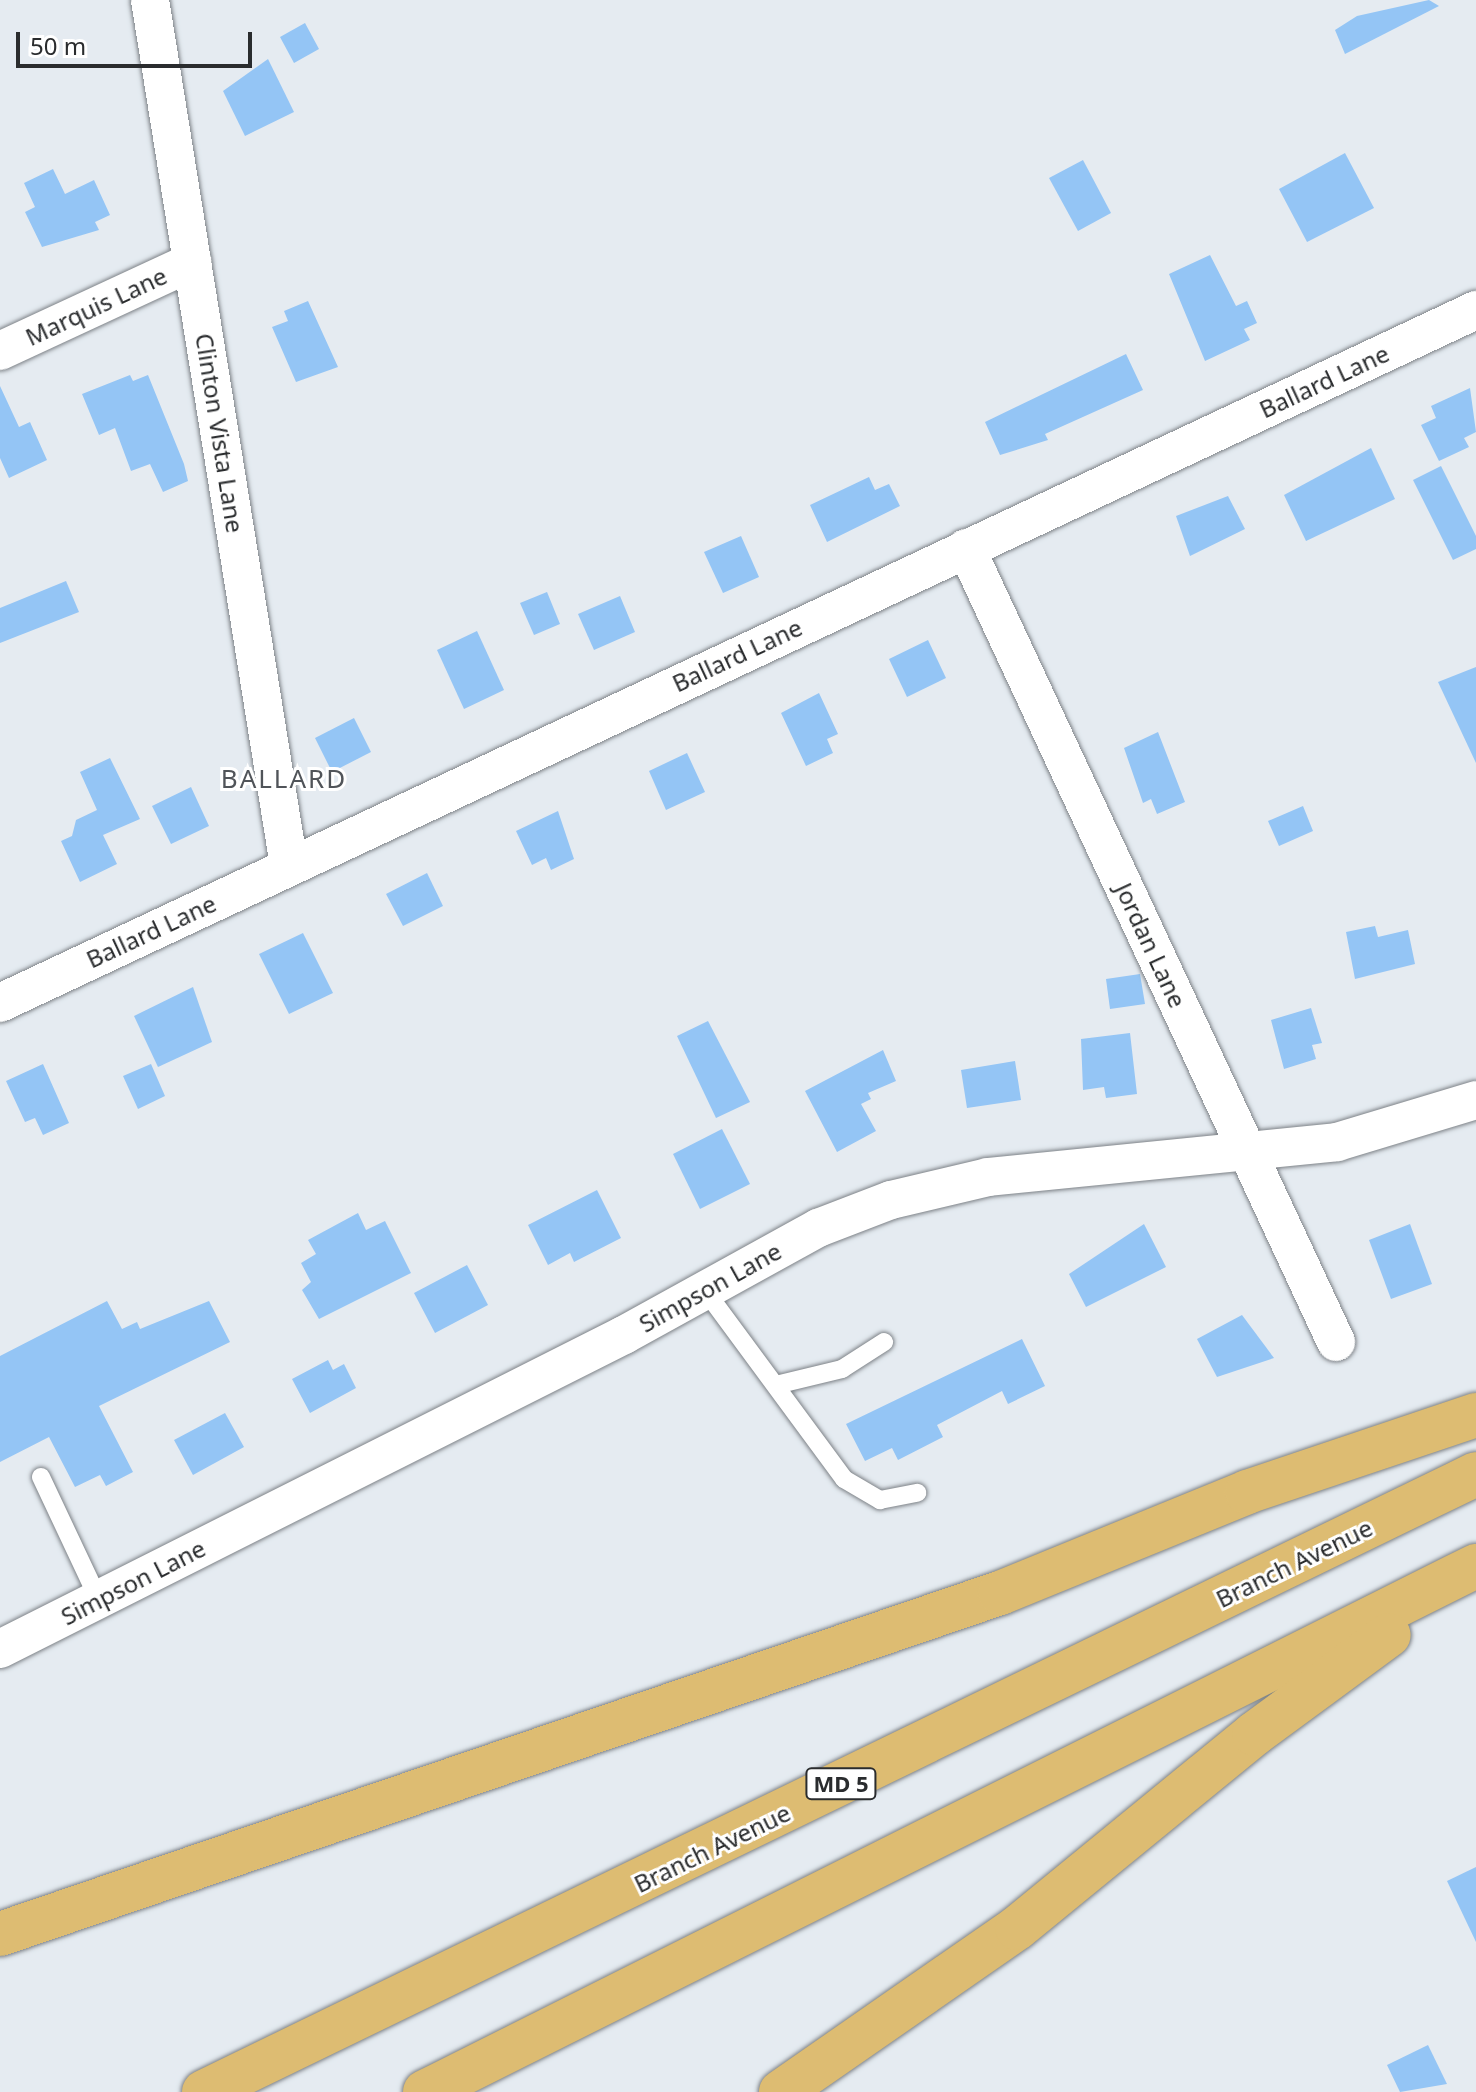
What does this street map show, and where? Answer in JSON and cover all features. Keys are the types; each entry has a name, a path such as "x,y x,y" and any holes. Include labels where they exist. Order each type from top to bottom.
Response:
{"highway":[{"path":"0,1934 1000,1593 1247,1492 1476,1415"},
{"name":"Branch Avenue","path":"204,2092 1476,1474"},
{"path":"425,2092 1476,1566"},
{"path":"781,2092 1017,1928 1350,1659 1476,1582"}],"street":[{"name":"Clinton Vista Lane","path":"150,0 289,866"},
{"name":"Marquis Lane","path":"0,351 192,262"},
{"name":"Ballard Lane","path":"0,1003 1476,310"},
{"name":"Jordan Lane","path":"966,548 1336,1342"},
{"name":"Simpson Lane","path":"0,1649 818,1228 942,1184 1337,1142 1476,1100"}],"lane":[{"path":"704,1289 780,1384 858,1492 880,1500 917,1493"},
{"path":"780,1384 842,1369 884,1342"},
{"path":"41,1477 99,1600"}],"building":[{"path":"1429,0 1439,6 1345,54 1335,30 1357,16"},
{"path":"305,23 319,49 294,63 280,37"},
{"path":"268,59 294,112 245,136 223,91"},
{"path":"1345,153 1374,208 1307,242 1279,189"},
{"path":"1083,160 1111,213 1078,231 1049,178"},
{"path":"53,169 65,194 94,180 110,215 95,222 99,230 42,247 25,212 35,207 24,183"},
{"path":"1210,255 1236,306 1247,301 1257,323 1244,329 1250,340 1205,361 1169,274"},
{"path":"308,301 338,367 296,382 272,327 288,321 284,311"},
{"path":"1126,354 1143,390 1045,434 1048,440 1000,455 985,422"},
{"path":"130,375 133,381 148,375 184,464 188,481 163,492 150,464 131,471 115,428 99,435 82,394"},
{"path":"0,386 19,427 30,422 47,460 9,478 0,458"},
{"path":"1470,388 1476,432 1464,438 1469,447 1439,461 1421,425 1436,418 1431,406"},
{"path":"1371,448 1395,499 1306,541 1284,495"},
{"path":"1441,466 1476,536 1476,549 1453,560 1413,480"},
{"path":"869,477 875,490 889,484 900,506 827,542 810,505"},
{"path":"1228,496 1245,529 1190,556 1176,516"},
{"path":"741,536 759,577 723,593 704,552"},
{"path":"66,581 79,612 0,643 0,608"},
{"path":"547,592 560,624 534,635 520,603"},
{"path":"620,596 635,632 594,650 578,614"},
{"path":"477,631 504,690 464,709 437,650"},
{"path":"928,640 946,678 907,697 889,659"},
{"path":"1476,667 1476,763 1438,682"},
{"path":"819,693 838,734 827,739 833,753 806,766 781,713"},
{"path":"354,718 371,752 332,772 315,738"},
{"path":"1158,732 1185,802 1157,814 1151,799 1143,803 1124,748"},
{"path":"687,753 705,792 666,810 649,771"},
{"path":"110,758 140,819 103,835 117,864 80,882 61,841 72,836 76,820 97,810 80,772"},
{"path":"191,787 209,826 171,844 152,806"},
{"path":"1303,806 1313,831 1279,846 1268,821"},
{"path":"558,811 574,859 551,870 546,858 532,865 516,831"},
{"path":"427,873 443,906 403,926 386,894"},
{"path":"1375,926 1378,937 1408,930 1415,964 1355,979 1346,932"},
{"path":"303,933 333,993 289,1014 259,954"},
{"path":"1140,974 1145,1004 1110,1009 1106,979"},
{"path":"193,987 212,1042 158,1067 134,1016"},
{"path":"1311,1008 1322,1043 1312,1045 1316,1059 1284,1069 1271,1020"},
{"path":"708,1021 750,1102 716,1118 677,1036"},
{"path":"1130,1033 1137,1094 1106,1098 1104,1087 1083,1090 1081,1039"},
{"path":"883,1050 896,1081 868,1093 871,1099 861,1104 876,1131 837,1152 805,1091"},
{"path":"1015,1061 1021,1100 967,1108 961,1070"},
{"path":"43,1064 69,1123 43,1135 35,1118 25,1122 6,1081"},
{"path":"151,1064 165,1096 138,1109 123,1076"},
{"path":"722,1129 750,1184 700,1209 673,1154"},
{"path":"597,1190 621,1238 574,1262 570,1253 548,1265 528,1225"},
{"path":"358,1213 366,1230 385,1221 411,1273 319,1319 302,1290 311,1282 301,1263 316,1254 308,1240"},
{"path":"1144,1224 1166,1267 1086,1307 1069,1274"},
{"path":"1410,1224 1432,1284 1391,1299 1369,1240"},
{"path":"467,1265 488,1305 435,1333 414,1293"},
{"path":"107,1301 122,1329 137,1322 140,1329 209,1301 230,1342 99,1406 133,1472 106,1486 100,1475 75,1487 49,1437 0,1462 0,1356"},
{"path":"1242,1315 1274,1358 1217,1377 1197,1339"},
{"path":"1022,1339 1045,1386 1008,1404 1002,1391 937,1425 943,1437 898,1460 892,1448 865,1461 846,1424"},
{"path":"328,1360 333,1370 344,1364 356,1388 310,1413 292,1379"},
{"path":"225,1413 244,1447 193,1475 174,1440"},
{"path":"1476,1867 1476,1942 1447,1881"},
{"path":"1428,2045 1447,2084 1400,2092 1387,2065"}],"district":[{"name":"BALLARD","path":"284,779"}]}
